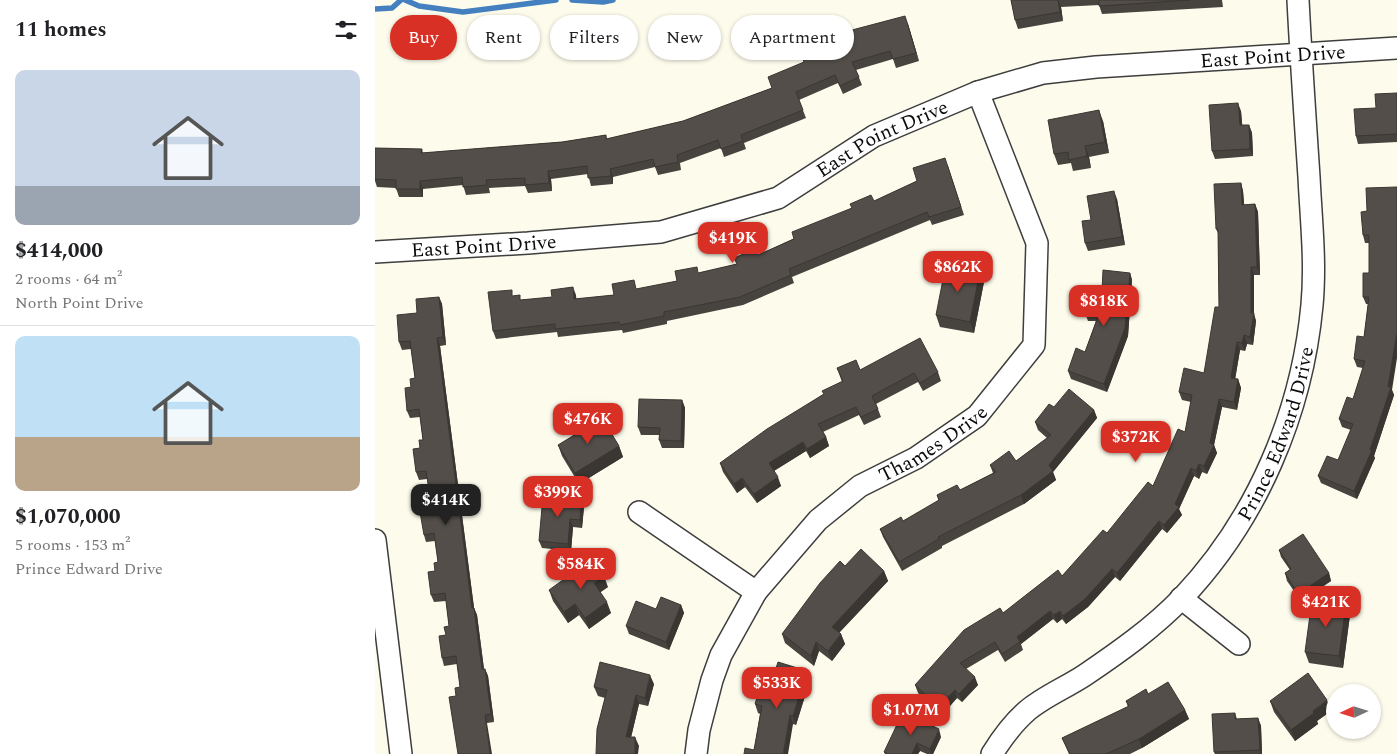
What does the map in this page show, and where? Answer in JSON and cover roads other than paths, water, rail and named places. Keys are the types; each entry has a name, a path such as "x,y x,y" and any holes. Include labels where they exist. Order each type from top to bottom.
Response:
{"street":[{"name":"Prince Edward Drive","path":"992,754 1004,735 1029,710 1138,638 1181,598 1219,554 1252,504 1274,458 1300,378 1309,330 1313,284 1313,235 1298,0"},
{"name":"East Point Drive","path":"375,252 528,243 661,232 778,198 874,136 978,92 1043,73 1096,67 1397,48"},
{"name":"Thames Drive","path":"695,754 711,680 721,655 756,592 818,520 859,486 916,458 977,416 1034,345 1037,243 978,92"},
{"path":"639,512 756,592"},
{"path":"375,540 401,754"},
{"path":"1181,598 1239,644"}],"waterway":[{"path":"375,9 392,8 401,0"},
{"path":"405,0 419,6 463,12 556,0"},
{"path":"572,0 603,2 613,0"}]}
